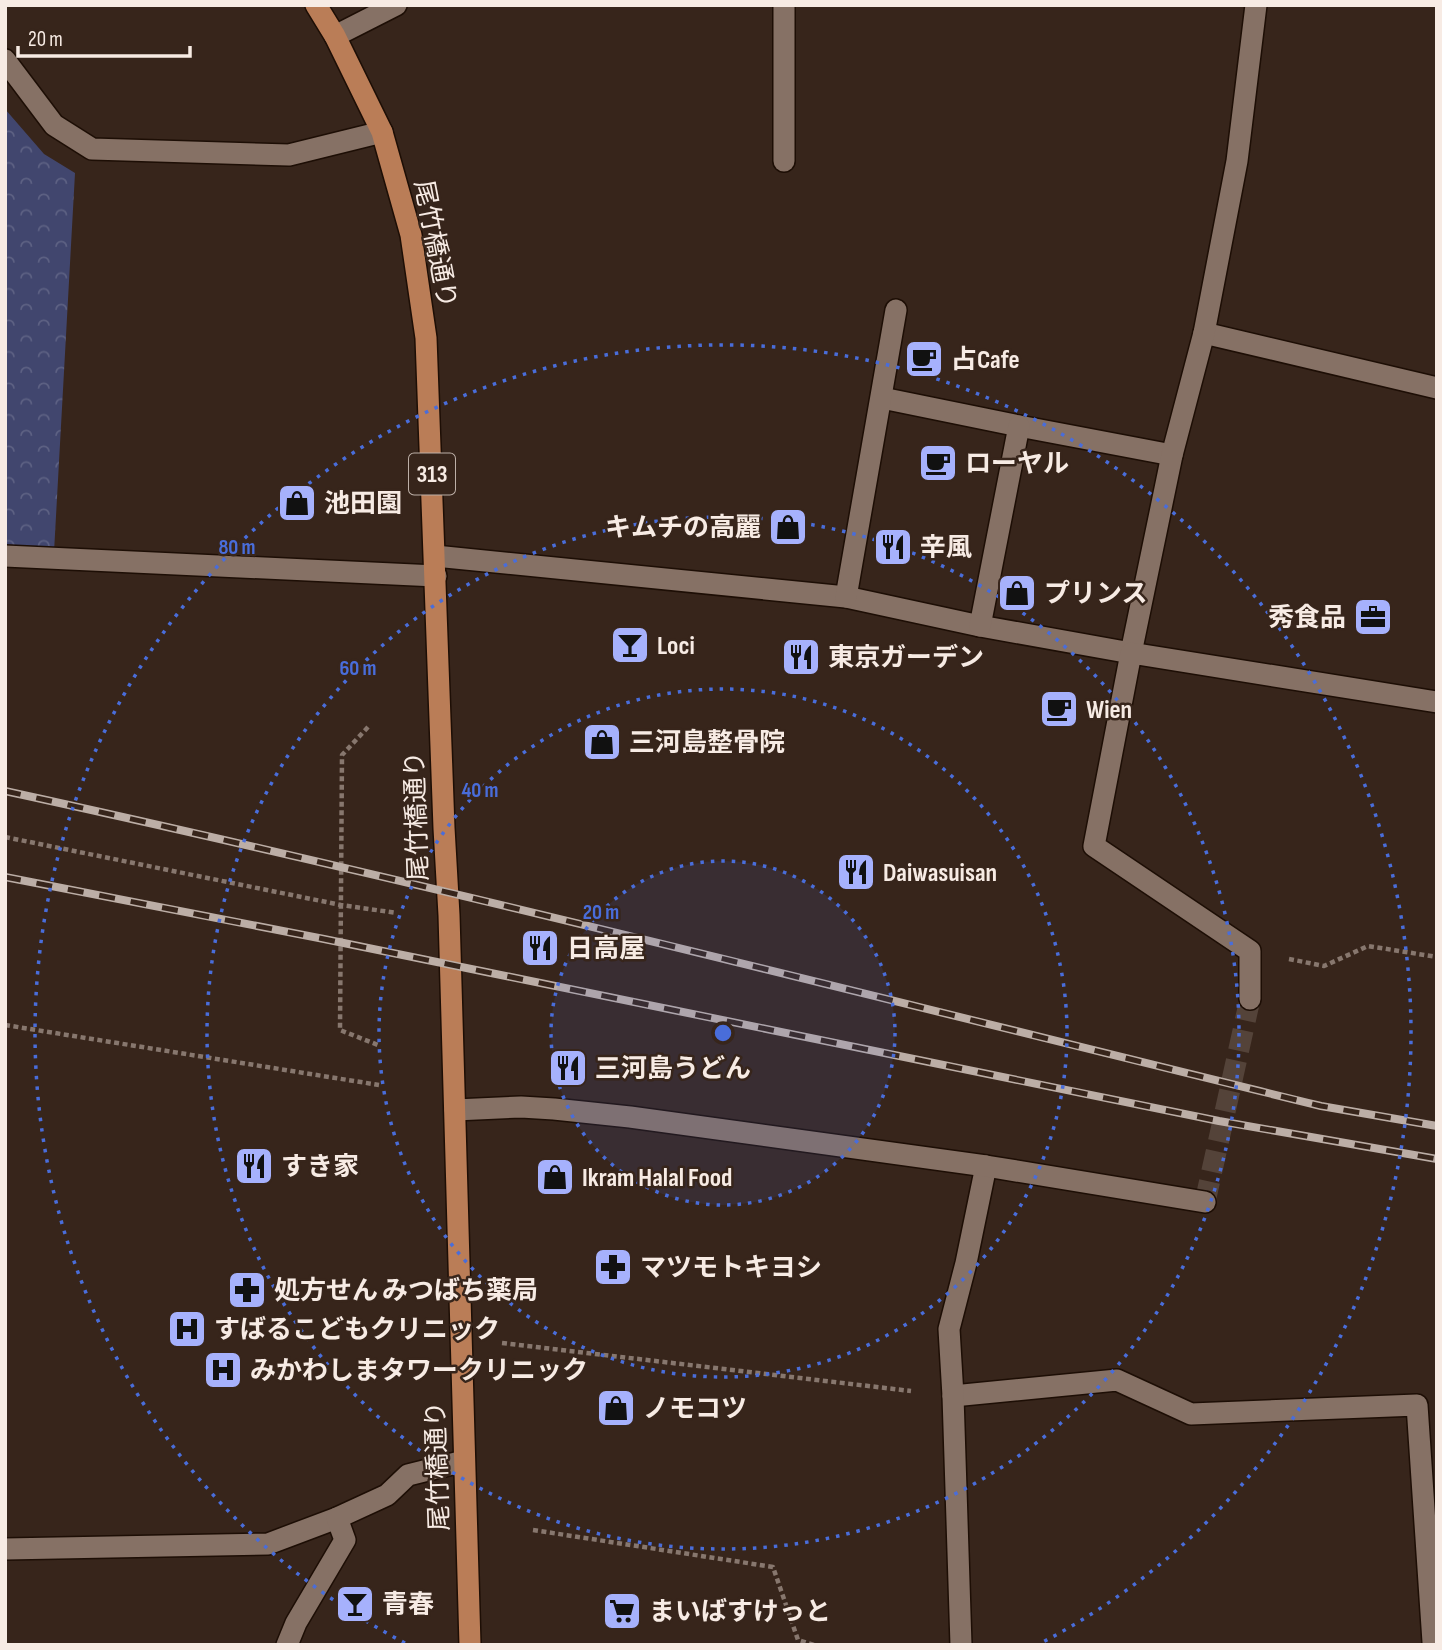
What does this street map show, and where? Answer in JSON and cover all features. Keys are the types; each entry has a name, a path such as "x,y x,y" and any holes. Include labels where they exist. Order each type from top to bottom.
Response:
{"main road":[{"name":"尾竹橋通り","path":"316,5 335,36 382,132 411,235 426,338 455,1110 470,1645"}],"street":[{"path":"335,36 396,5"},
{"path":"784,5 784,161"},
{"path":"1250,999 1251,951 1094,846 1172,455 1204,333 1237,161 1256,5"},
{"path":"5,60 54,125 92,149 289,155 382,132"},
{"path":"846,597 896,310"},
{"path":"1204,333 1437,388"},
{"path":"882,398 1172,455"},
{"path":"980,626 1018,426"},
{"path":"5,556 435,566 846,597 980,626 1131,653 1437,702"},
{"path":"455,1110 521,1107 630,1117 986,1166 1205,1202"},
{"path":"961,1645 949,1329 986,1166"},
{"path":"953,1396 1117,1380 1191,1414 1417,1405 1429,1643"},
{"path":"5,1549 268,1544 337,1518 387,1495 408,1475 464,1461"},
{"path":"287,1645 296,1623 345,1540 337,1518"}],"path":[{"path":"368,727 342,755 340,1030 378,1045"},
{"path":"5,837 341,905 397,913"},
{"path":"1251,951 1324,967 1368,946 1437,957"},
{"path":"5,1025 379,1085"},
{"path":"461,1337 953,1396"},
{"path":"533,1530 773,1567 798,1640 814,1645"}],"green space":[{"path":"5,109 44,154 75,173 54,552 5,549"}],"tunnel":[{"path":"1205,1202 1250,999"}],"railway":[{"path":"5,791 500,905 1321,1106 1437,1126"},
{"path":"5,877 1219,1121 1437,1159"}],"place":[{"name":"占Cafe","path":"924,359"},
{"name":"ローヤル","path":"938,463"},
{"name":"池田園","path":"297,503"},
{"name":"キムチの高麗","path":"788,527"},
{"name":"辛風","path":"893,547"},
{"name":"プリンス","path":"1017,593"},
{"name":"秀食品","path":"1373,617"},
{"name":"Loci","path":"630,645"},
{"name":"東京ガーデン","path":"801,657"},
{"name":"Wien","path":"1059,709"},
{"name":"三河島整骨院","path":"602,742"},
{"name":"Daiwasuisan","path":"856,872"},
{"name":"日高屋","path":"540,948"},
{"name":"三河島うどん","path":"568,1068"},
{"name":"すき家","path":"254,1166"},
{"name":"Ikram Halal Food","path":"555,1177"},
{"name":"マツモトキヨシ","path":"613,1267"},
{"name":"処方せん みつばち薬局","path":"247,1290"},
{"name":"すばるこどもクリニック","path":"187,1329"},
{"name":"みかわしまタワークリニック","path":"223,1370"},
{"name":"ノモコツ","path":"616,1408"},
{"name":"青春","path":"355,1604"},
{"name":"まいばすけっと","path":"622,1611"}]}
